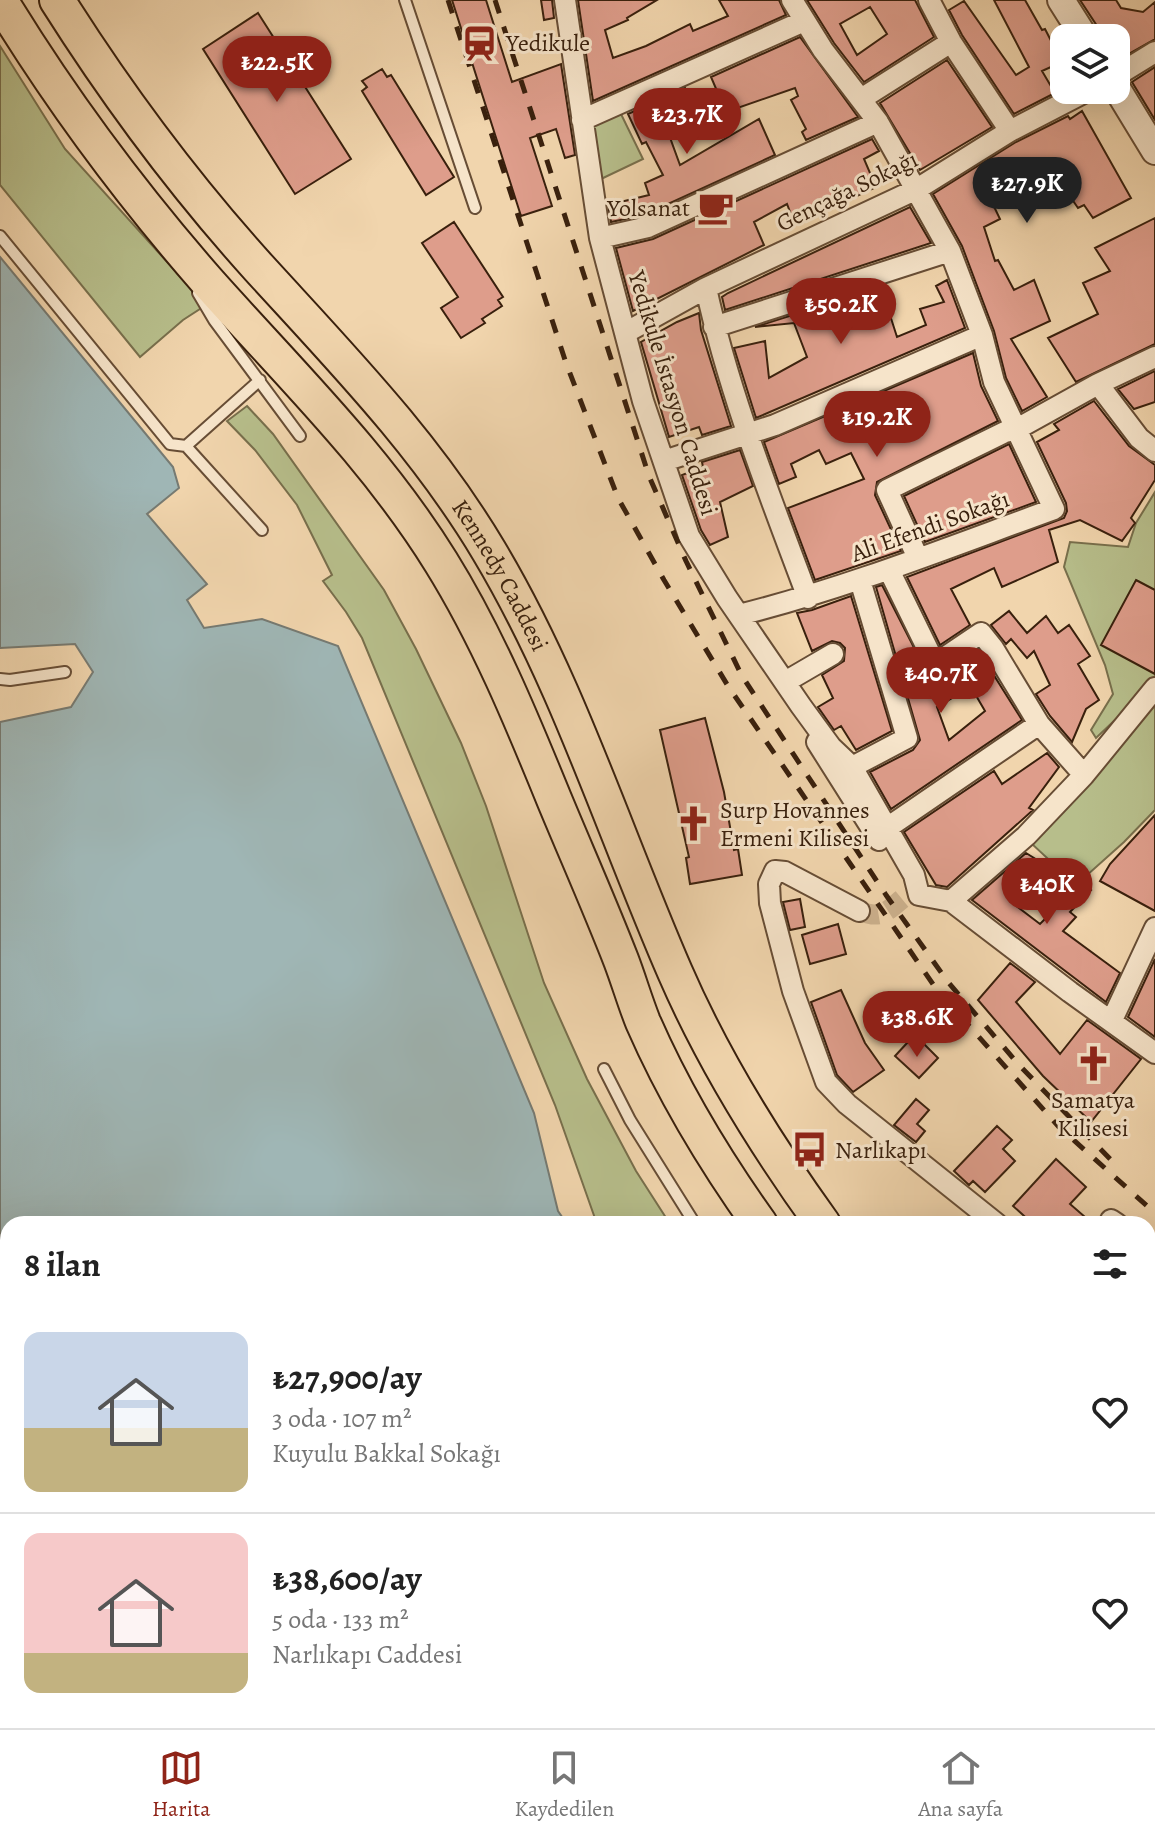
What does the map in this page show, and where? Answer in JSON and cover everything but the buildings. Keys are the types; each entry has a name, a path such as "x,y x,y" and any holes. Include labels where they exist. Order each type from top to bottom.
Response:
{"highway":[{"name":"Kennedy Caddesi","path":"0,0 84,128 142,203 208,282 314,396 379,472 442,564 509,689 621,961 642,1020 665,1068 729,1179 754,1216"},
{"name":"Kennedy Caddesi","path":"57,0 134,115 180,175 259,268 391,413 423,452 490,552 558,687 670,961 700,1026 778,1162 817,1216"}],"street":[{"name":"Yedikule İstasyon Caddesi","path":"565,0 600,238 643,401 689,536 801,706 831,747 852,767 914,875 919,895 951,901"},
{"path":"792,0 878,122 950,251 982,335 994,382 1015,430"},
{"path":"929,0 951,42 1010,131"},
{"path":"1061,0 1076,24"},
{"path":"582,120 804,21"},
{"path":"861,99 951,42"},
{"path":"1130,67 1155,52"},
{"name":"Gençağa Sokağı","path":"625,333 706,288 917,189 1010,131 1062,104"},
{"path":"1126,104 1155,151"},
{"path":"600,238 648,227 878,122"},
{"path":"714,327 950,251"},
{"path":"706,288 714,327 747,434 808,598"},
{"path":"664,461 747,434 849,394 982,335"},
{"path":"918,558 887,490 1005,432 1015,430 1098,384 1155,357"},
{"path":"1098,384 1139,438 1155,451"},
{"name":"Ali Efendi Sokağı","path":"739,615 808,598 1054,509 1015,430"},
{"path":"889,570 935,664 981,633 1039,724 1084,775"},
{"path":"852,767 907,738 860,580"},
{"path":"785,682 833,654"},
{"path":"1155,688 1084,775 1026,836 951,901 1155,1053"},
{"path":"801,706 820,750 906,880 902,899"},
{"path":"887,828 1039,724"},
{"path":"859,911 785,872 775,871 771,878 770,903 793,991 826,1082 847,1104 987,1216"},
{"path":"1112,1020 1155,928"}],"lane":[{"path":"405,0 475,208"},
{"path":"142,203 214,320 300,436"},
{"path":"0,236 170,444 186,446 262,530"},
{"path":"186,446 260,380"},
{"path":"0,679 65,672"},
{"path":"604,1069 630,1120 690,1216"}],"green space":[{"path":"0,46 65,149 206,305 183,320 140,357 0,185"},
{"path":"620,112 643,159 601,179 587,128"},
{"path":"247,406 273,434 384,590 461,743 486,806 544,983 587,1079 636,1171 665,1216 594,1216 555,1105 362,638 323,581 332,575 297,505 255,450 227,421"},
{"path":"1155,492 1155,682 1096,738 1091,730 1113,694 1105,665 1064,567 1070,542 1128,547 1136,523"},
{"path":"1155,701 1155,810 1076,885 1032,844"}],"water":[{"path":"0,257 173,467 179,488 147,514 207,584 187,600 204,628 262,619 338,646 534,1113 561,1216 0,1216 0,722 71,707 93,672 75,644 0,648"}],"tunnel":[{"path":"859,911 882,913 902,899"}],"railway":[{"path":"448,0 566,363 618,498 664,580 728,686 937,990 1059,1127 1155,1213"},
{"path":"495,0 649,476 742,676 886,895 948,982 1019,1065 1114,1163"}],"place":[{"name":"Yedikule","path":"480,43"},
{"name":"Yolsanat","path":"716,208"},
{"name":"Surp Hovannes Ermeni Kilisesi","path":"694,824"},
{"name":"Samatya Kilisesi","path":"1093,1063"},
{"name":"Narlıkapı","path":"809,1150"}]}
